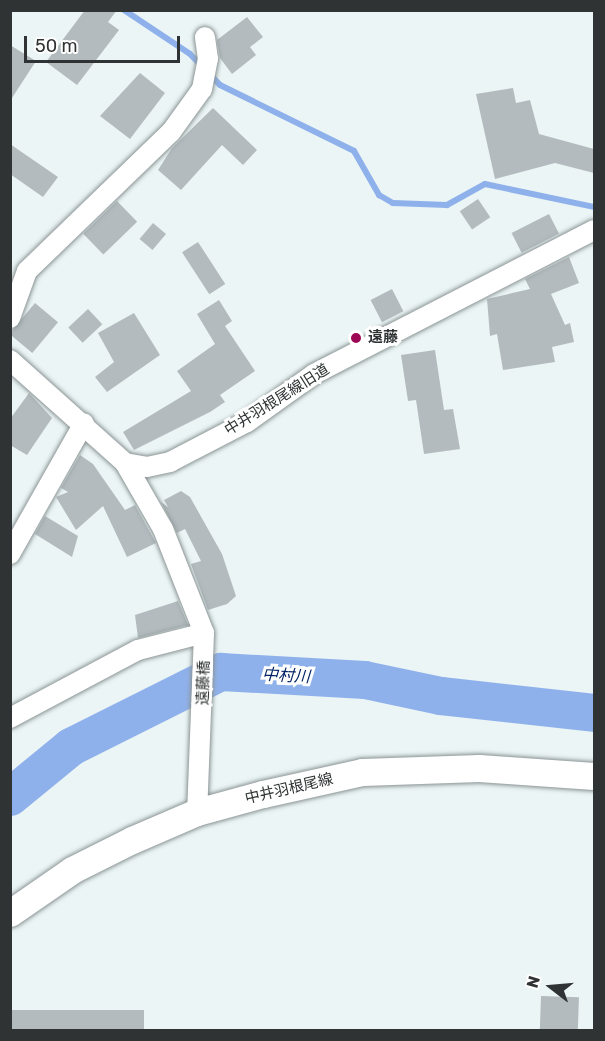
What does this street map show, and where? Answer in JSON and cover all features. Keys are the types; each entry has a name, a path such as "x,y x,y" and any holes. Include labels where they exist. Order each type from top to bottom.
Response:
{"main road":[{"name":"中井羽根尾線","path":"10,913 72,870 197,812 362,772 479,768 594,776"}],"street":[{"path":"10,318 27,271 171,132 202,89 208,58 205,37"},
{"name":"中井羽根尾線旧道","path":"125,463 147,467 170,462 247,422 314,374 594,230"},
{"path":"10,360 84,423 125,463 163,530 205,639 138,650 10,718"},
{"path":"10,554 84,423"},
{"name":"遠藤橋","path":"197,812 205,639"}],"building":[{"path":"85,10 117,10 108,22 119,30 77,85 46,62"},
{"path":"247,17 263,37 250,47 256,55 232,74 220,58 217,40"},
{"path":"10,45 36,61 10,101"},
{"path":"140,73 165,93 130,139 100,116"},
{"path":"513,88 516,103 530,100 539,134 594,149 594,173 555,163 495,179 476,94"},
{"path":"213,108 257,150 243,165 222,145 181,190 158,170 172,148"},
{"path":"10,144 58,177 43,197 10,174"},
{"path":"478,199 490,217 472,230 460,211"},
{"path":"117,201 137,222 103,255 83,234"},
{"path":"549,214 559,234 522,253 512,233"},
{"path":"153,223 166,234 153,250 140,239"},
{"path":"198,242 225,284 209,294 182,252"},
{"path":"569,257 579,283 551,294 565,325 570,323 574,342 552,347 555,362 503,370 497,334 490,336 487,299 530,289 525,279"},
{"path":"392,289 403,311 382,322 371,300"},
{"path":"219,300 232,321 225,326 255,371 220,395 225,402 210,412 134,450 123,432 191,391 177,371 215,344 197,314"},
{"path":"35,303 58,322 32,353 10,333"},
{"path":"88,309 102,324 83,343 68,327"},
{"path":"134,313 160,355 107,392 95,377 114,362 98,333"},
{"path":"435,350 444,410 453,409 460,449 424,454 416,400 408,401 401,355"},
{"path":"29,393 52,418 27,455 10,445 10,419"},
{"path":"80,455 93,464 125,510 135,505 156,543 127,557 103,506 76,530 56,497 68,492 61,488"},
{"path":"181,491 190,497 222,554 236,596 227,604 208,610 191,564 201,561 185,529 177,533 161,502 168,507 164,500"},
{"path":"45,516 78,536 72,557 35,534"},
{"path":"178,601 188,625 138,638 135,615"},
{"path":"541,996 579,997 578,1030 540,1030"},
{"path":"10,1010 144,1010 144,1030 10,1030"}],"waterway":[{"path":"124,10 190,54 220,85 354,151 379,195 393,203 447,205 485,184 594,207"},
{"name":"中村川","path":"10,797 71,747 221,672 365,680 441,696 594,713"}],"place":[{"name":"遠藤","path":"356,338"}]}
